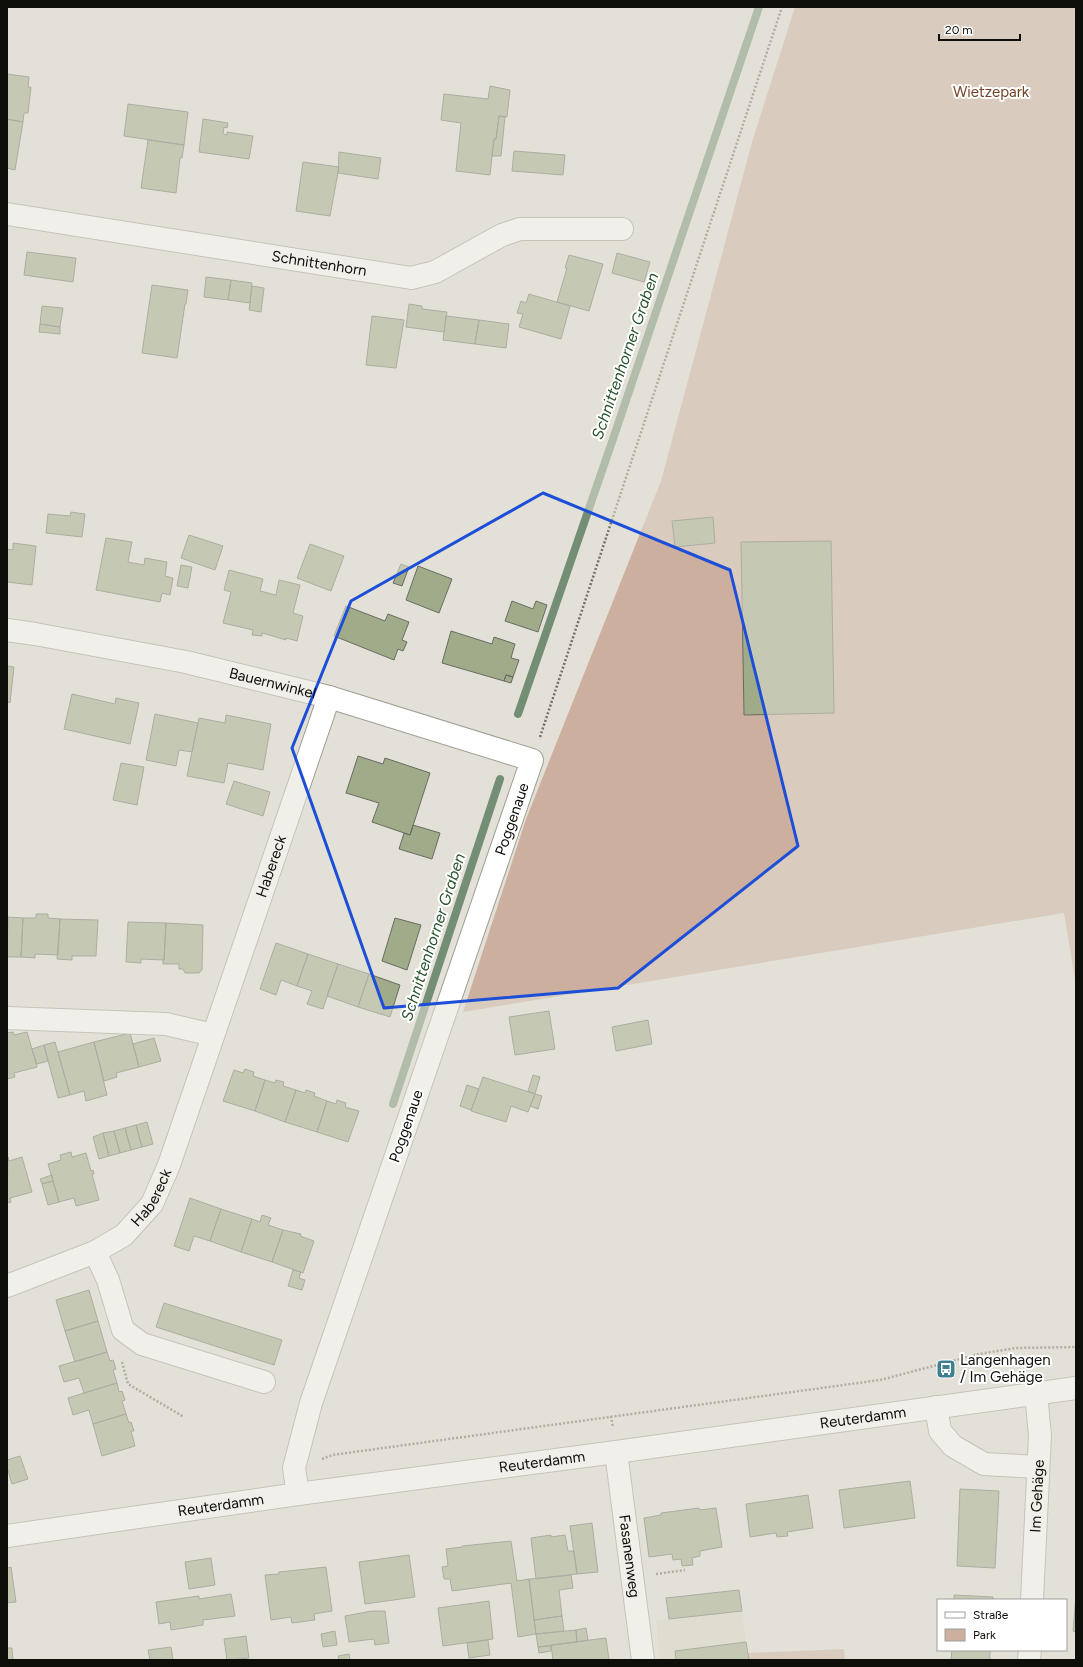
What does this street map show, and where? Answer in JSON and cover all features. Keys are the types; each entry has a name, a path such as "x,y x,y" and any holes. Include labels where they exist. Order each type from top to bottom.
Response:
{"street":[{"name":"Schnittenhorn","path":"7,214 411,278 435,272 502,236 520,229 622,229"},
{"name":"Bauernwinkel","path":"7,630 186,662 329,697 532,760"},
{"name":"Habereck","path":"7,1286 95,1252 124,1235 152,1204 169,1165 329,697"},
{"name":"Poggenaue","path":"298,1494 294,1468 311,1403 532,760"},
{"path":"7,1018 166,1024 213,1034"},
{"path":"95,1252 108,1280 123,1330 142,1344 264,1382"},
{"name":"Reuterdamm","path":"7,1536 298,1494 616,1452 1076,1388"},
{"name":"Im Gehäge","path":"1032,1599 1040,1436 1036,1393"},
{"path":"936,1407 940,1431 953,1446 966,1454 984,1464 1038,1468"},
{"name":"Fasanenweg","path":"616,1452 643,1660"}],"path":[{"path":"532,760 782,7"},
{"path":"123,1330 119,1349 128,1384 184,1417"},
{"path":"294,1468 332,1455 880,1380 979,1354 1016,1348 1076,1347"}],"highlighted area":[{"path":"543,493 730,570 798,846 618,988 384,1008 292,748 351,601"}],"shaded area":[{"path":"742,1611 749,1660 660,1660 656,1620"}],"green space":[{"name":"Wietzepark","path":"795,7 1076,7 1076,986 1064,913 463,1012 526,819 661,481 752,142"},
{"path":"844,1649 845,1660 749,1660 748,1653"}],"building":[{"path":"7,74 29,77 28,87 31,87 28,113 24,113 23,122 7,119"},
{"path":"490,86 510,90 507,117 499,116 496,139 494,139 490,175 456,171 461,123 441,120 444,94 488,99"},
{"path":"128,104 188,112 184,145 124,136"},
{"path":"499,116 505,117 501,156 492,156 494,139 496,139"},
{"path":"7,119 23,122 15,170 7,168"},
{"path":"203,119 228,123 227,128 224,127 223,134 227,135 227,132 253,136 249,159 199,152"},
{"path":"148,140 184,145 182,158 180,158 176,193 141,188"},
{"path":"514,151 565,155 563,175 512,171"},
{"path":"339,152 381,158 378,179 338,173"},
{"path":"303,162 339,167 330,216 296,211"},
{"path":"27,252 76,258 73,282 24,275"},
{"path":"617,253 650,262 644,282 612,273"},
{"path":"569,255 603,264 589,311 557,302 567,268 565,268"},
{"path":"206,277 231,280 228,300 204,297"},
{"path":"231,280 252,283 250,303 228,300"},
{"path":"152,285 188,290 177,358 142,353"},
{"path":"252,286 264,288 261,312 249,310"},
{"path":"529,294 570,306 561,339 519,327 523,314 517,313 521,301 526,303"},
{"path":"409,304 422,306 422,309 447,312 444,332 406,327"},
{"path":"42,306 63,308 60,327 40,324"},
{"path":"372,316 404,320 396,368 366,365"},
{"path":"446,316 479,320 475,344 443,340"},
{"path":"479,320 509,324 506,348 475,344"},
{"path":"40,324 60,327 60,334 39,332"},
{"path":"71,512 85,514 82,537 46,533 48,514 70,516"},
{"path":"713,517 715,543 675,547 672,521"},
{"path":"189,535 223,546 215,570 181,558"},
{"path":"106,538 132,542 128,562 144,565 145,558 167,562 165,576 173,578 170,595 162,593 160,602 96,590"},
{"path":"831,541 834,713 744,715 741,542"},
{"path":"13,543 36,546 32,585 7,582 7,549 13,550"},
{"path":"310,544 344,556 331,591 297,578"},
{"path":"401,564 409,567 402,586 393,583"},
{"path":"181,565 192,567 188,588 177,586"},
{"path":"418,566 452,579 439,613 406,600"},
{"path":"229,570 263,579 260,591 276,595 279,580 300,585 293,613 303,616 297,641 286,638 286,640 262,633 262,636 252,635 253,630 223,623 231,592 224,590"},
{"path":"512,601 533,609 536,601 547,605 538,632 505,621"},
{"path":"346,606 385,621 388,614 409,622 402,640 407,642 403,651 398,649 394,660 334,636"},
{"path":"451,631 492,644 494,637 515,644 511,658 519,660 513,677 506,675 504,681 442,663"},
{"path":"7,666 14,667 10,703 7,702"},
{"path":"506,675 513,677 511,683 504,681"},
{"path":"72,694 115,704 116,698 139,703 130,744 64,729"},
{"path":"155,714 198,723 192,752 179,750 176,766 146,760"},
{"path":"226,715 271,724 263,770 228,763 224,783 187,776 199,718 225,723"},
{"path":"358,756 383,764 385,758 430,773 410,835 372,822 379,803 346,793"},
{"path":"121,763 144,767 137,805 113,800"},
{"path":"234,781 270,792 263,816 226,804"},
{"path":"413,825 440,833 432,859 399,849 404,833 410,835"},
{"path":"36,914 48,914 48,918 60,919 58,955 35,954 35,958 21,957 23,918 36,918"},
{"path":"8,917 23,918 21,957 7,957"},
{"path":"395,918 421,925 407,970 382,961"},
{"path":"60,919 98,920 96,956 72,956 72,960 57,959"},
{"path":"128,922 166,923 164,960 141,959 141,963 126,962"},
{"path":"166,923 203,925 202,970 199,973 185,973 183,969 179,969 179,964 163,964"},
{"path":"276,943 308,954 297,986 281,980 276,995 260,989"},
{"path":"308,954 338,964 323,1009 307,1004 312,991 297,986"},
{"path":"338,964 369,974 358,1007 327,996"},
{"path":"369,974 400,985 390,1017 358,1007"},
{"path":"549,1011 555,1049 515,1055 509,1017"},
{"path":"648,1020 652,1044 616,1051 612,1027"},
{"path":"13,1032 14,1035 27,1032 37,1067 14,1073 15,1077 7,1079 7,1033"},
{"path":"130,1033 139,1067 116,1073 117,1077 104,1081 94,1042"},
{"path":"154,1038 161,1061 139,1067 133,1044"},
{"path":"55,1042 70,1095 58,1098 44,1045"},
{"path":"94,1042 107,1095 86,1101 84,1091 70,1095 58,1052"},
{"path":"44,1045 48,1061 37,1064 32,1049"},
{"path":"245,1069 254,1072 253,1076 265,1080 255,1111 223,1101 234,1070 243,1073"},
{"path":"533,1075 540,1077 535,1094 528,1091"},
{"path":"483,1077 535,1094 528,1112 511,1106 506,1122 471,1111"},
{"path":"265,1080 275,1083 276,1080 284,1082 283,1086 296,1090 285,1122 255,1111"},
{"path":"467,1085 479,1089 471,1110 460,1106"},
{"path":"296,1090 305,1093 306,1090 315,1093 314,1096 327,1101 317,1132 285,1122"},
{"path":"535,1094 542,1096 538,1109 530,1106"},
{"path":"337,1100 346,1103 345,1107 359,1111 348,1142 317,1132 327,1101 336,1104"},
{"path":"147,1122 153,1144 142,1147 136,1125"},
{"path":"136,1125 142,1147 131,1150 125,1128"},
{"path":"125,1128 131,1150 120,1153 114,1131"},
{"path":"114,1131 120,1153 109,1156 103,1133"},
{"path":"103,1133 109,1156 99,1159 93,1137"},
{"path":"71,1152 72,1157 86,1153 91,1171 93,1170 94,1174 92,1174 99,1200 76,1206 74,1198 59,1202 48,1164 61,1160 60,1155"},
{"path":"8,1157 9,1161 22,1157 32,1192 10,1198 11,1202 7,1203"},
{"path":"52,1175 53,1181 42,1184 40,1179"},
{"path":"53,1181 59,1202 48,1205 42,1184"},
{"path":"190,1198 221,1209 210,1241 194,1236 189,1251 174,1246"},
{"path":"221,1209 252,1219 241,1252 210,1241"},
{"path":"262,1215 271,1218 268,1225 283,1230 272,1262 241,1252 252,1219 260,1222"},
{"path":"283,1230 301,1234 300,1236 314,1241 303,1273 272,1262"},
{"path":"293,1270 301,1272 299,1278 305,1280 302,1290 288,1286"},
{"path":"89,1290 98,1321 65,1331 56,1300"},
{"path":"164,1303 282,1340 274,1365 156,1327"},
{"path":"98,1321 107,1352 75,1362 65,1331"},
{"path":"107,1352 110,1361 113,1360 116,1369 113,1370 117,1383 84,1393 79,1378 64,1382 59,1366"},
{"path":"117,1383 119,1392 122,1391 125,1400 122,1401 126,1414 93,1424 89,1410 73,1415 68,1398"},
{"path":"126,1414 134,1431 131,1431 135,1446 102,1456 93,1424"},
{"path":"20,1456 28,1479 12,1484 7,1467 7,1460"},
{"path":"910,1481 915,1518 844,1528 839,1490"},
{"path":"960,1489 999,1491 995,1568 957,1566"},
{"path":"808,1495 813,1528 787,1532 788,1536 777,1537 776,1533 750,1537 746,1504"},
{"path":"699,1508 699,1510 716,1508 722,1547 700,1551 700,1556 692,1558 693,1565 682,1566 681,1559 673,1560 672,1554 649,1557 644,1518 661,1515 661,1513"},
{"path":"592,1523 598,1572 577,1574 570,1526"},
{"path":"551,1535 551,1537 565,1535 568,1551 574,1551 577,1574 536,1579 531,1538"},
{"path":"511,1541 517,1581 529,1579 536,1634 518,1637 511,1583 452,1591 450,1579 444,1579 442,1567 448,1566 446,1549"},
{"path":"409,1555 415,1597 365,1604 359,1562"},
{"path":"211,1558 215,1585 189,1589 185,1562"},
{"path":"11,1567 16,1602 7,1603 7,1568"},
{"path":"326,1567 332,1611 314,1614 315,1620 292,1623 291,1617 271,1620 265,1575"},
{"path":"571,1575 573,1588 559,1590 562,1616 534,1620 529,1579"},
{"path":"739,1590 742,1611 669,1619 666,1598"},
{"path":"231,1594 235,1616 203,1620 203,1625 171,1630 170,1622 159,1624 156,1602 199,1596 199,1599"},
{"path":"954,1595 993,1597 993,1599 954,1599"},
{"path":"1076,1595 1076,1632 1073,1631"},
{"path":"489,1601 493,1639 443,1646 438,1608"},
{"path":"372,1611 385,1611 389,1643 375,1645 374,1639 349,1642 345,1616"},
{"path":"562,1616 564,1631 536,1634 534,1620"},
{"path":"586,1628 588,1640 577,1642 576,1630"},
{"path":"576,1630 577,1642 538,1647 536,1634"},
{"path":"335,1631 337,1645 323,1647 321,1634"},
{"path":"246,1636 249,1658 227,1660 224,1639"},
{"path":"606,1638 609,1660 553,1660 551,1645"},
{"path":"488,1640 490,1655 469,1658 467,1643"},
{"path":"746,1642 749,1660 676,1660 675,1651"},
{"path":"551,1646 551,1651 539,1653 538,1647"},
{"path":"171,1647 173,1660 150,1660 148,1650"},
{"path":"7,1648 12,1648 13,1660 7,1660"},
{"path":"952,1651 990,1651 990,1660 951,1660"},
{"path":"349,1654 350,1660 339,1660 338,1656"}],"waterway":[{"name":"Schnittenhorner Graben","path":"518,714 759,7"},
{"name":"Schnittenhorner Graben","path":"393,1104 500,779"}],"place":[{"name":"Langenhagen / Im Gehäge","path":"946,1369"}]}
